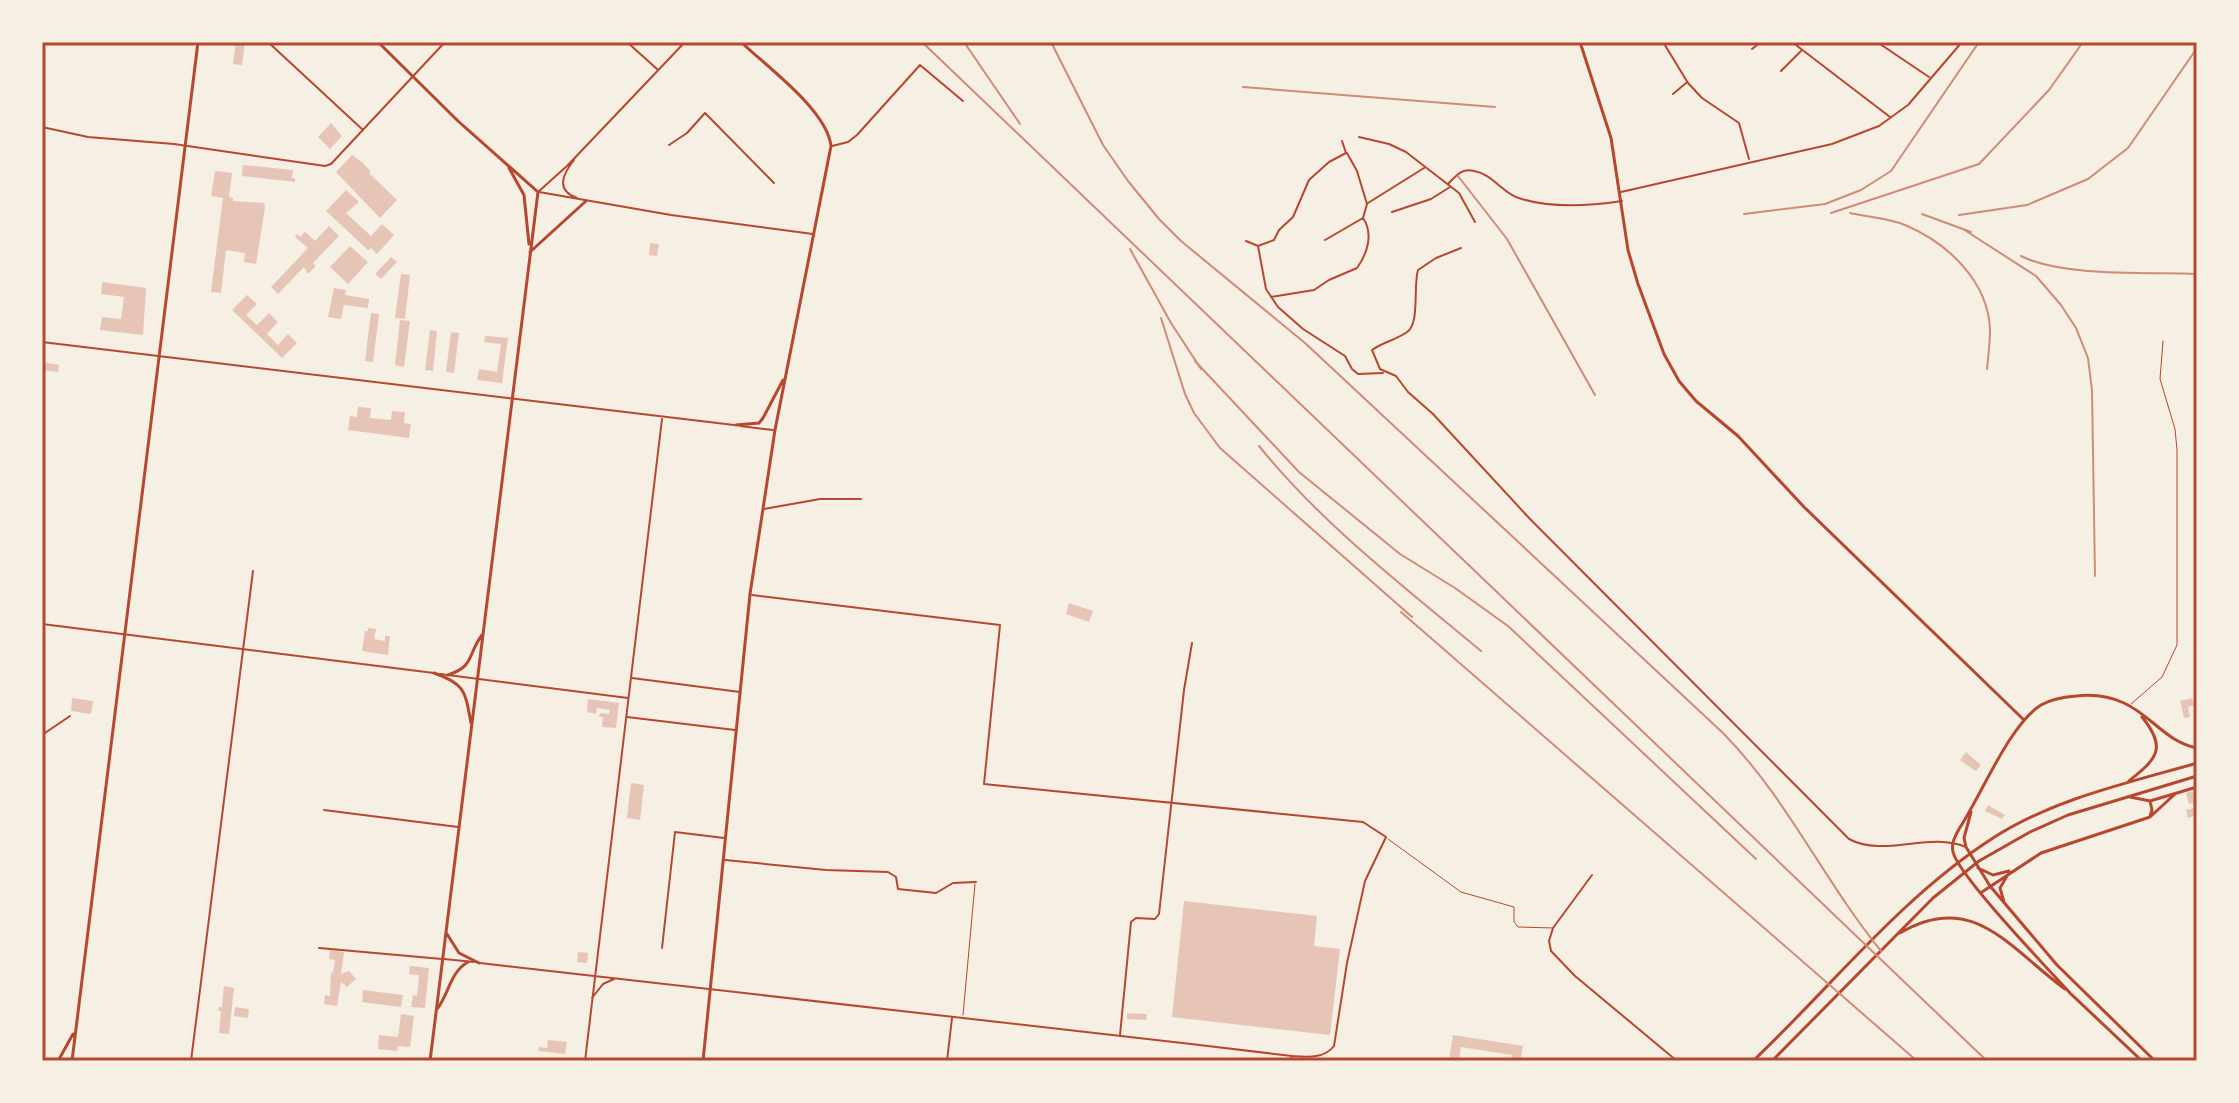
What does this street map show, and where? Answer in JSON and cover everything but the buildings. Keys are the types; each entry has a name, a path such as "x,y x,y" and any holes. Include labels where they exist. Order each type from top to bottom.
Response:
{"main road":[{"path":"72,1061 198,42"},
{"path":"378,42 458,121 538,192 430,1061"},
{"path":"703,1061 750,594 775,430 831,146 828,129 817,115 741,42"},
{"path":"1580,42 1611,138 1628,250 1638,284 1664,354 1686,391 1738,436 1804,507 2024,720"},
{"path":"507,164 524,195 530,252"},
{"path":"530,252 586,201"},
{"path":"736,425 759,423 786,373"},
{"path":"448,675 469,664 476,643 484,632"},
{"path":"434,673 453,680 462,688 472,726"},
{"path":"2142,1061 2070,993 1981,893 1955,858 1952,844 2015,732 2042,704 2068,697 2097,695 2129,705 2170,739 2197,748"},
{"path":"2125,784 2149,766 2157,752 2154,733 2137,711"},
{"path":"1753,1061 1891,921 1943,874 1994,837 2060,805 2197,763"},
{"path":"1772,1061 1949,884 2001,847 2068,815 2197,776"},
{"path":"2127,797 2150,801 2197,787"},
{"path":"1981,893 2012,870 2058,846 2150,817 2175,794"},
{"path":"2150,801 2150,817"},
{"path":"1972,809 1964,838 1976,867 2057,965 2155,1061"},
{"path":"1976,867 1993,875 2012,870"},
{"path":"2005,905 2000,888 2012,870"},
{"path":"1900,933 1924,920 1938,917 1968,920 1993,932 2070,993"},
{"path":"446,932 459,953 479,963"},
{"path":"437,1009 455,972 468,962"},
{"path":"58,1061 75,1031"}],"street":[{"path":"268,42 363,130"},
{"path":"42,127 88,137 174,144 320,167 331,164 445,42"},
{"path":"627,42 658,70"},
{"path":"538,192 685,42"},
{"path":"1663,42 1687,82 1702,98 1739,123 1750,161"},
{"path":"1752,49 1761,42"},
{"path":"1792,42 1891,117"},
{"path":"1877,42 1931,79"},
{"path":"1392,212 1431,199 1450,185 1459,173 1469,170 1486,174 1517,197 1536,202 1585,204 1750,161 1832,144 1879,126 1908,105 1962,42"},
{"path":"1781,71 1802,50"},
{"path":"831,146 848,142 857,135 920,65 963,101"},
{"path":"1673,94 1687,82"},
{"path":"669,145 687,133 705,113 774,183"},
{"path":"1359,137 1398,148 1450,185 1459,193 1475,222"},
{"path":"1325,240 1363,218 1367,204 1357,171 1342,141"},
{"path":"1246,241 1258,246 1272,242 1293,217 1305,185 1314,174 1346,153"},
{"path":"578,154 565,171 562,184 570,196 586,201"},
{"path":"1367,204 1425,168"},
{"path":"538,192 815,234"},
{"path":"1271,297 1314,290 1357,268 1368,245 1368,227 1363,218"},
{"path":"1258,246 1266,289 1287,316 1345,356 1358,374 1396,376 1530,519 1814,802 1839,831 1856,843 1870,846 1952,844 1966,847"},
{"path":"1384,373 1372,350 1408,332 1413,326 1414,286 1418,270 1436,258 1461,248"},
{"path":"42,342 775,430"},
{"path":"585,1061 662,417"},
{"path":"763,510 820,499 861,499"},
{"path":"191,1061 253,571"},
{"path":"319,948 443,959 1120,1035 1291,1059 1327,1054 1334,1046 1347,963 1365,881 1386,837 1363,822 984,784 1000,625 750,594"},
{"path":"42,624 628,698"},
{"path":"1120,1035 1131,922 1136,918 1155,919 1159,914 1192,643"},
{"path":"630,678 741,692"},
{"path":"42,735 70,716"},
{"path":"626,717 737,730"},
{"path":"324,810 459,827"},
{"path":"662,948 675,832 726,838"},
{"path":"724,860 826,870 888,872 896,877 898,889 936,893 953,883 976,882"},
{"path":"1592,875 1553,928 1549,941 1555,958 1677,1061"},
{"path":"591,999 603,984 616,979"},
{"path":"947,1061 952,1017"}],"lane":[{"path":"2129,705 2162,677 2177,645 2177,450 2175,429 2160,379 2163,341"},
{"path":"1386,837 1461,892 1514,907 1514,922 1518,927 1553,928"},
{"path":"963,1018 976,882"}],"railway":[{"path":"922,42 1987,1061"},
{"path":"964,42 1020,124"},
{"path":"1051,42 1103,145 1159,219 1181,241 1305,343 1723,733 1767,785 1841,897 1881,951"},
{"path":"1744,214 1825,204 1861,190 1891,171 1979,42"},
{"path":"1831,213 1979,164 2049,90 2083,42"},
{"path":"1959,215 2027,205 2088,179 2128,148 2197,48"},
{"path":"1243,87 1495,107"},
{"path":"1458,176 1507,239 1595,395"},
{"path":"1850,213 1905,225 1936,242 1963,266 1982,296 1988,313 1987,369"},
{"path":"1922,214 1971,232"},
{"path":"1963,229 2036,276 2076,328 2088,358 2092,390 2095,576"},
{"path":"1130,249 1201,369"},
{"path":"2021,256 2038,263 2082,270 2197,274"},
{"path":"1161,318 1185,394 1194,413 1220,448 1412,617"},
{"path":"1195,361 1299,472 1400,554 1508,626 1756,859"},
{"path":"1259,446 1337,528 1481,651"},
{"path":"1401,612 1917,1061"}]}
